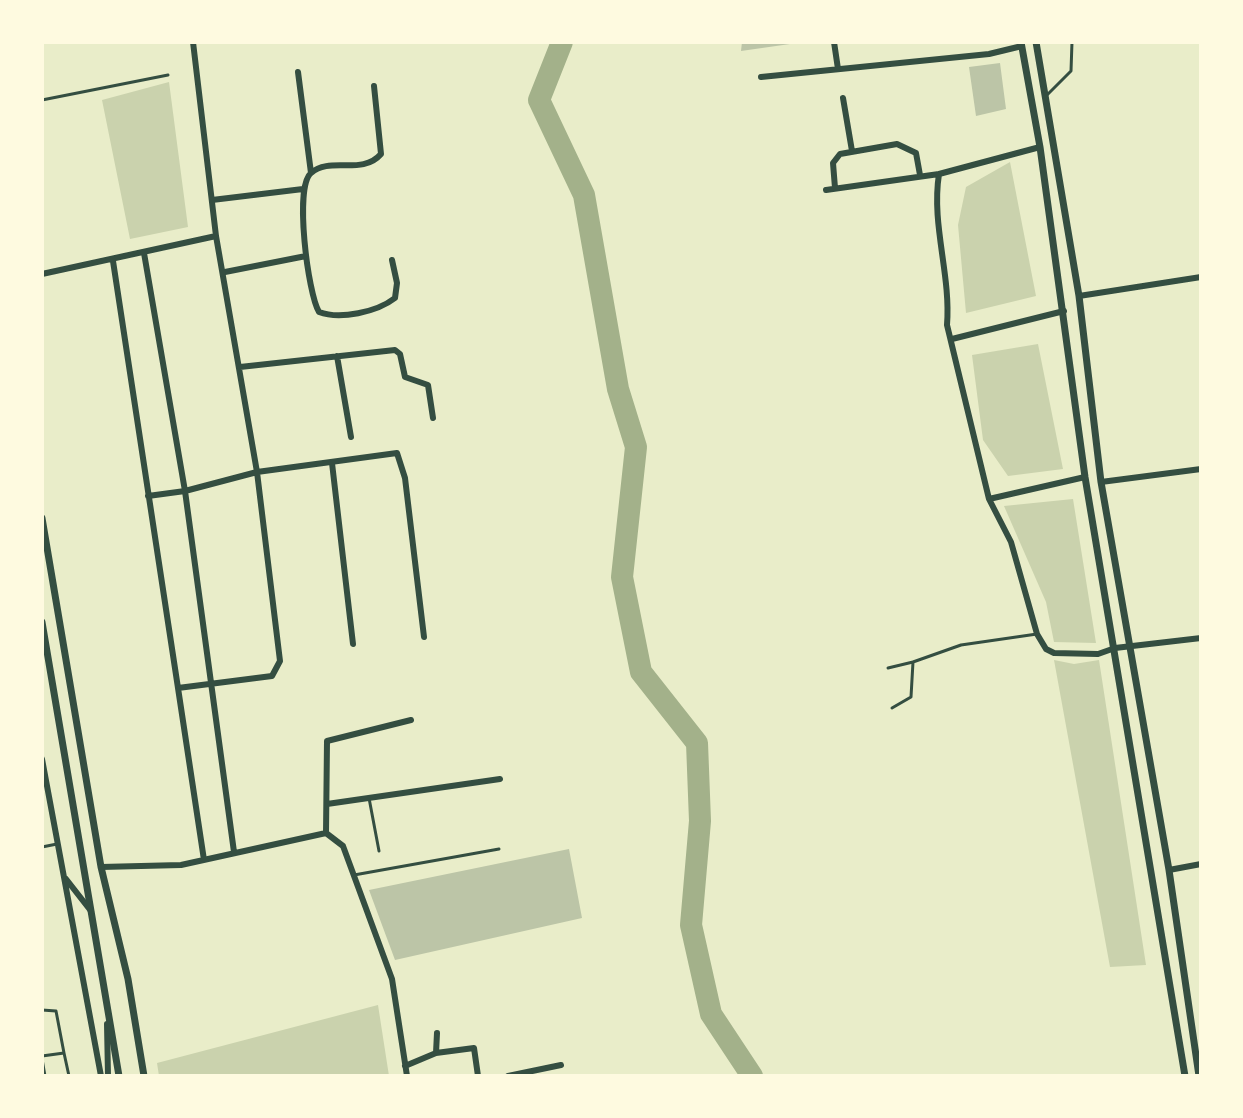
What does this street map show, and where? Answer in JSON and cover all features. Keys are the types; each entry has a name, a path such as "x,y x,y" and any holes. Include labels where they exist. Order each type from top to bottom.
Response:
{"street":[{"path":"178,688 266,677 279,667 257,472 225,272 216,236 193,42"},
{"path":"834,42 838,69"},
{"path":"986,42 989,54"},
{"path":"1036,42 1079,296 1101,482 1169,870 1199,1076"},
{"path":"761,77 989,54 1022,44 1064,311 1085,477 1185,1076"},
{"path":"298,72 311,173"},
{"path":"374,86 381,154 369,164 319,168 311,173 303,189 306,256 319,312 330,316 384,307 395,298 397,283 392,260"},
{"path":"843,98 852,151"},
{"path":"835,188 835,157 852,151 904,146 916,153 920,175"},
{"path":"826,190 939,174 1040,147"},
{"path":"939,174 934,204 949,307 947,325 989,499 1011,542 1037,634 1046,649 1054,653 1098,654 1115,648 1201,638"},
{"path":"212,200 303,189"},
{"path":"42,274 113,261 216,236"},
{"path":"144,253 185,491 234,852"},
{"path":"225,272 306,256"},
{"path":"113,261 204,860"},
{"path":"1079,296 1201,277"},
{"path":"952,339 1064,311"},
{"path":"240,367 398,351 405,377 428,385 433,418"},
{"path":"337,356 351,437"},
{"path":"148,496 185,491 257,472 389,452 401,457 424,637"},
{"path":"332,463 353,644"},
{"path":"1101,482 1201,469"},
{"path":"989,499 1085,477"},
{"path":"42,518 101,867 128,979 144,1076"},
{"path":"42,622 92,912 107,1024 119,1076"},
{"path":"326,833 327,741 411,720"},
{"path":"42,759 101,1076"},
{"path":"327,804 500,779"},
{"path":"101,867 181,865 326,833 343,846 392,979 407,1076"},
{"path":"1169,870 1201,864"},
{"path":"64,876 92,912"},
{"path":"107,1024 108,1076"},
{"path":"436,1053 437,1033"},
{"path":"405,1066 436,1053 474,1048 478,1076"},
{"path":"508,1076 561,1065"}],"lane":[{"path":"1045,97 1071,71 1072,42"},
{"path":"42,100 168,75"},
{"path":"888,668 961,645 1037,634"},
{"path":"892,708 911,697 913,662"},
{"path":"369,798 379,851"},
{"path":"42,847 57,844"},
{"path":"354,875 499,849"},
{"path":"42,1010 56,1011 69,1076"},
{"path":"45,1076 42,1057 64,1053"}],"green space":[{"path":"169,82 188,227 130,239 102,100"},
{"path":"1010,162 1036,296 966,313 958,225 966,187"},
{"path":"1038,344 1063,469 1008,476 983,440 972,355"},
{"path":"1073,499 1096,643 1054,642 1046,602 1004,506"},
{"path":"1054,660 1074,664 1099,660 1146,965 1110,967"},
{"path":"378,1005 389,1076 159,1076 157,1063"}],"building":[{"path":"742,42 789,42 790,44 741,51"},
{"path":"1000,63 1006,109 976,116 969,67"},
{"path":"569,849 582,918 395,960 369,890"}],"waterway":[{"path":"562,42 539,100 584,195 618,389 636,447 622,577 641,672 697,743 700,821 691,925 711,1014 752,1076"}]}
